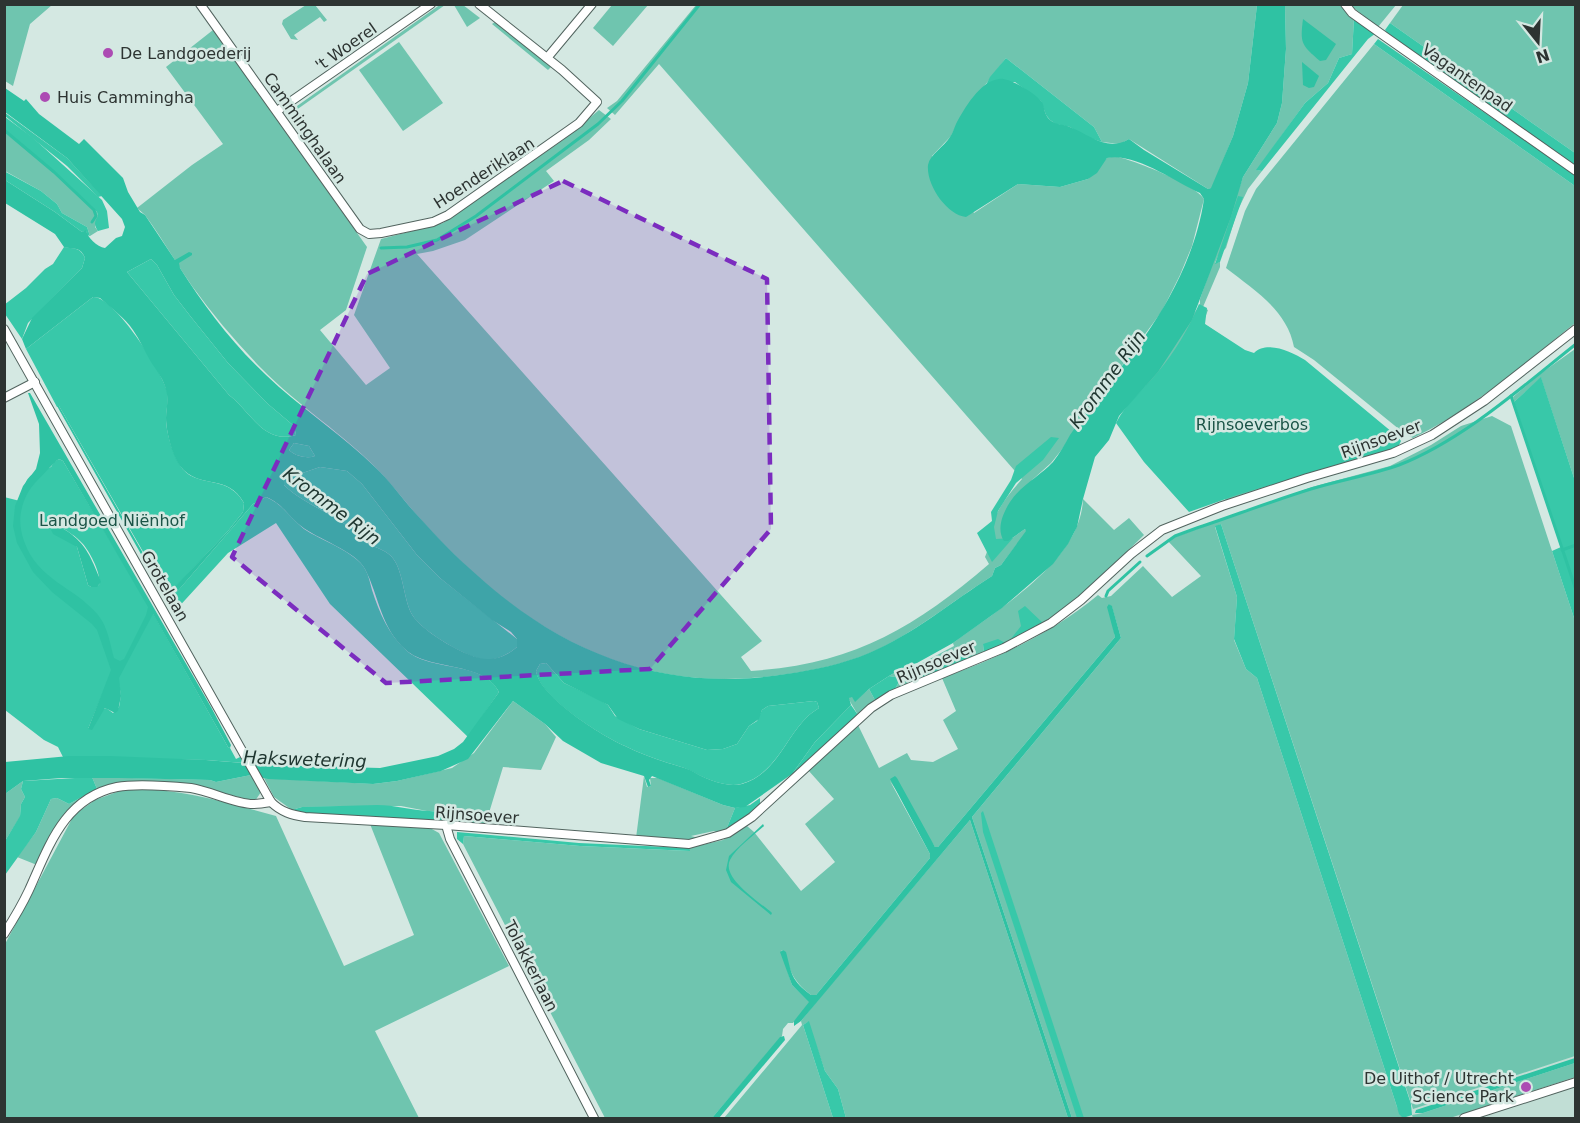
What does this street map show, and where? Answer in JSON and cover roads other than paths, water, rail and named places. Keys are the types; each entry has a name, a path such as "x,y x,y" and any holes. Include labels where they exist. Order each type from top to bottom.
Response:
{"street":[{"name":"Camminghalaan","path":"200,4 360,229 369,234"},
{"name":"'t Woerel","path":"277,111 431,4"},
{"path":"479,4 547,58 592,4"},
{"name":"Vagantenpad","path":"1345,4 1352,13 1575,171"},
{"name":"Hoenderiklaan","path":"369,234 433,222 448,215 579,123 597,102 547,58"},
{"name":"Grotelaan","path":"4,329 271,802"},
{"name":"Rijnsoever","path":"271,802 289,814 305,817 446,825 678,844 689,844 728,833 752,818 871,708 891,695 1004,648 1051,623 1162,530 1222,506 1411,446 1439,431 1484,401 1575,329"},
{"path":"4,398 35,382"},
{"path":"4,934 28,892 52,837 62,822 78,806 105,791 119,786 160,786 208,792 252,804 271,802"},
{"name":"Tolakkerlaan","path":"446,825 450,838 594,1119"},
{"path":"1466,1118 1575,1082"}],"waterway":[{"path":"381,248 407,247 437,240 476,216 598,124 622,101 700,4"},
{"path":"4,130 54,172 94,210 96,216 92,222"},
{"path":"1147,556 1175,536 1311,489 1388,469 1423,454 1492,411 1576,344"},
{"path":"1511,396 1576,590"},
{"path":"1562,550 1576,545"},
{"path":"1106,596 1108,591 1140,562"}],"place":[{"name":"De Landgoederij","path":"108,53"},
{"name":"Huis Cammingha","path":"45,97"},
{"name":"De Uithof / Utrecht Science Park","path":"1526,1087"}],"water label":[{"name":"Kromme Rijn","path":"1107,379"},
{"name":"Kromme Rijn","path":"332,506"},
{"name":"Hakswetering","path":"305,759"}],"park label":[{"name":"Rijnsoeverbos","path":"1252,424"},
{"name":"Landgoed Niënhof","path":"112,520"}]}
